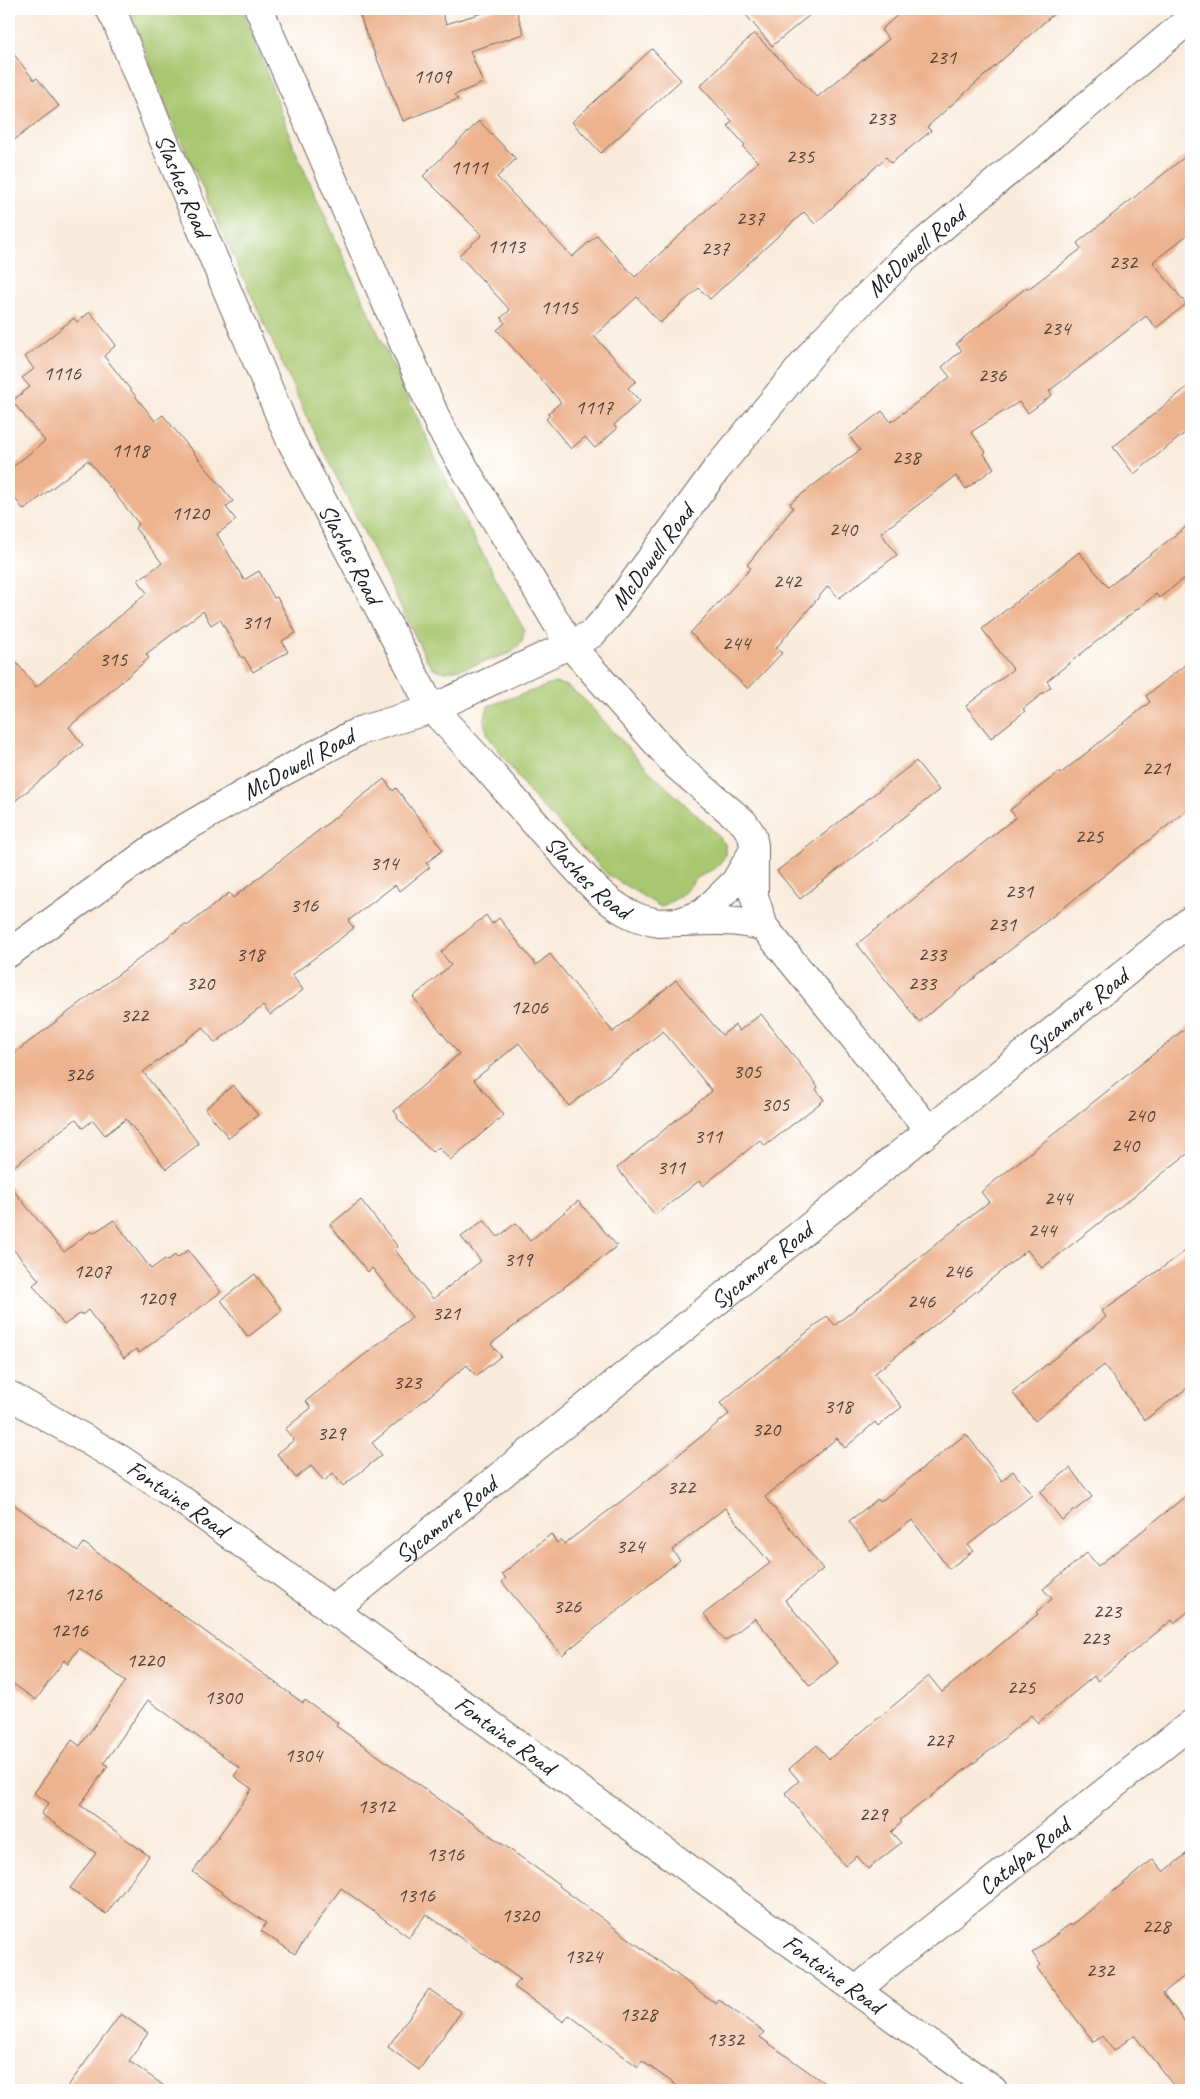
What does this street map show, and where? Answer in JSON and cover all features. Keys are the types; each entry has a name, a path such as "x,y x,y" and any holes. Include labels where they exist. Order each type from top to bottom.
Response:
{"street":[{"name":"Slashes Road","path":"110,9 290,437 432,709 462,739 520,807 596,890 625,912 647,921 749,922 764,927"},
{"path":"259,9 440,427 570,645 676,766 744,823 752,835 754,850 754,896 764,927 929,1130"},
{"name":"McDowell Road","path":"9,953 166,839 268,780 359,732 432,709 592,634 610,614 716,470 831,332 903,260 1191,18"},
{"path":"678,922 703,914 735,882 754,850"},
{"name":"Sycamore Road","path":"332,1611 1191,920"},
{"name":"Fontaine Road","path":"9,1395 120,1459 178,1497 332,1611 993,2090"},
{"name":"Catalpa Road","path":"857,1990 1191,1724"}],"green space":[{"path":"130,9 243,9 295,150 467,525 524,630 522,642 511,653 468,667 445,672 433,668 427,660 302,407 168,112"},
{"path":"555,683 567,686 585,700 649,771 715,832 725,844 725,856 717,867 697,878 681,896 661,907 608,875 532,796 488,736 484,722 488,706"}],"building":[{"path":"358,9 441,9 446,24 495,9 516,9 524,34 470,51 483,83 454,95 458,99 403,121 364,28"},
{"path":"741,9 817,9 772,46"},
{"path":"904,9 1059,9 927,127 931,131 891,163 886,157 815,224 804,212 710,299 699,288 660,323 637,297 594,336 636,381 628,388 640,401 614,425 617,429 595,448 585,437 571,449 546,419 550,415 548,413 561,402 497,330 505,323 501,318 510,310 459,255 482,235 423,176 479,121 516,159 497,177 572,257 597,235 635,277 758,162 743,147 745,145 728,126 732,121 700,86 754,33 817,97 889,39 881,30"},
{"path":"9,48 34,80 37,78 59,106 9,144"},
{"path":"652,49 681,80 601,153 572,122"},
{"path":"1191,152 1191,232 1153,262 1186,304 1156,328 1146,316 1049,391 1052,395 1028,413 1019,402 971,432 986,452 984,454 994,468 966,489 956,476 881,533 897,555 839,598 828,586 776,648 782,653 748,689 690,633 751,568 747,565 793,508 790,503 860,450 849,436 882,411 891,422 950,377 942,367 962,350 956,344 1027,287 1028,289 1081,249 1077,243"},
{"path":"90,312 116,345 104,356 155,421 163,415 233,501 226,507 236,520 217,534 244,580 259,571 274,598 277,597 296,633 282,641 288,652 253,672 244,657 242,658 220,619 211,625 203,611 146,654 149,658 69,727 83,745 9,806 9,653 36,687 147,593 138,580 162,563 135,528 139,524 88,460 24,510 9,491 9,470 45,441 12,401 30,387 22,378 34,369 25,357 74,318 77,322"},
{"path":"1191,384 1191,428 1134,474 1113,447"},
{"path":"1191,523 1191,573 1159,598 1156,594 1047,681 1051,687 991,738 966,706 1013,669 982,629 1079,552 1108,587"},
{"path":"1191,660 1191,807 919,1022 857,944 1016,817 1010,810 1059,772 1060,774 1150,702 1146,696"},
{"path":"916,761 939,790 800,899 777,871"},
{"path":"384,779 393,791 396,788 443,850 426,863 430,867 400,891 395,885 348,921 354,928 292,975 303,990 270,1015 263,1006 215,1043 203,1027 143,1072 199,1144 166,1169 126,1119 105,1135 93,1120 83,1128 76,1119 9,1170 9,1057 185,924 187,926 229,893 233,898"},
{"path":"486,915 492,924 499,918 536,965 550,954 613,1032 676,980 722,1035 735,1025 739,1031 761,1014 818,1087 816,1089 824,1100 765,1146 760,1140 703,1186 699,1181 655,1215 617,1168 712,1091 663,1031 569,1106 519,1043 474,1080 504,1115 450,1160 439,1147 432,1152 397,1118 398,1116 394,1111 459,1054 413,997 451,965 441,952"},
{"path":"1191,1024 1191,1151 1042,1268 1027,1250 874,1374 902,1407 878,1426 875,1422 845,1448 837,1438 765,1497 823,1569 785,1600 838,1663 810,1686 755,1618 725,1641 704,1614 770,1563 725,1508 672,1550 680,1560 562,1655 502,1582 506,1578 502,1574 551,1534 557,1543 561,1540 564,1544 624,1499 729,1414 720,1403 827,1316 835,1325 989,1202 981,1192"},
{"path":"233,1085 258,1115 229,1138 205,1109"},
{"path":"9,1185 64,1252 91,1231 93,1233 114,1220 151,1269 165,1259 167,1261 175,1255 177,1258 188,1250 221,1292 139,1353 136,1349 124,1358 88,1310 64,1325 33,1285 39,1280 9,1244"},
{"path":"361,1200 398,1247 395,1250 433,1299 481,1261 461,1237 484,1220 498,1237 516,1223 530,1241 578,1201 617,1246 491,1344 501,1356 476,1376 467,1365 372,1443 382,1455 343,1486 333,1473 324,1481 311,1466 296,1478 277,1454 294,1440 285,1429 311,1408 306,1401 412,1317 372,1268 368,1272 330,1225"},
{"path":"1191,1247 1191,1385 1145,1420 1104,1365 1035,1421 1012,1392 1106,1317 1102,1311"},
{"path":"255,1274 282,1310 248,1337 221,1300"},
{"path":"966,1434 1002,1481 1013,1471 1032,1495 968,1545 973,1551 949,1569 912,1520 871,1551 849,1521 878,1499 880,1502"},
{"path":"1070,1468 1092,1497 1062,1520 1040,1492"},
{"path":"1191,1492 1191,1609 1174,1623 1172,1620 1097,1681 1094,1676 1038,1723 1031,1715 988,1752 900,1820 902,1822 891,1832 901,1843 868,1869 857,1856 845,1866 785,1793 799,1781 789,1769 817,1745 829,1759 929,1676 942,1692 1038,1614 1036,1612 1052,1599 1043,1589 1087,1553 1098,1566"},
{"path":"9,1501 78,1551 84,1543 303,1703 305,1700 338,1723 336,1726 560,1885 716,2004 719,2000 764,2032 760,2037 834,2090 683,2090 642,2061 638,2067 569,2015 564,2022 514,1987 520,1979 426,1914 409,1937 341,1888 295,1954 261,1931 266,1923 193,1872 252,1789 234,1776 240,1768 148,1700 104,1763 108,1766 80,1805 149,1856 106,1914 70,1888 96,1853 41,1814 49,1803 34,1793 72,1740 80,1746 126,1681 79,1648 68,1664 64,1660 36,1700 9,1681"},
{"path":"1191,1850 1191,1971 1163,1993 1191,2030 1191,2090 1177,2090 1134,2035 1114,2051 1102,2036 1094,2042 1037,1968 1041,1965 1032,1953 1070,1924 1071,1926 1153,1859 1164,1872"},
{"path":"429,1989 461,2012 419,2070 388,2047"},
{"path":"121,2014 148,2033 129,2061 170,2090 65,2090"}]}
